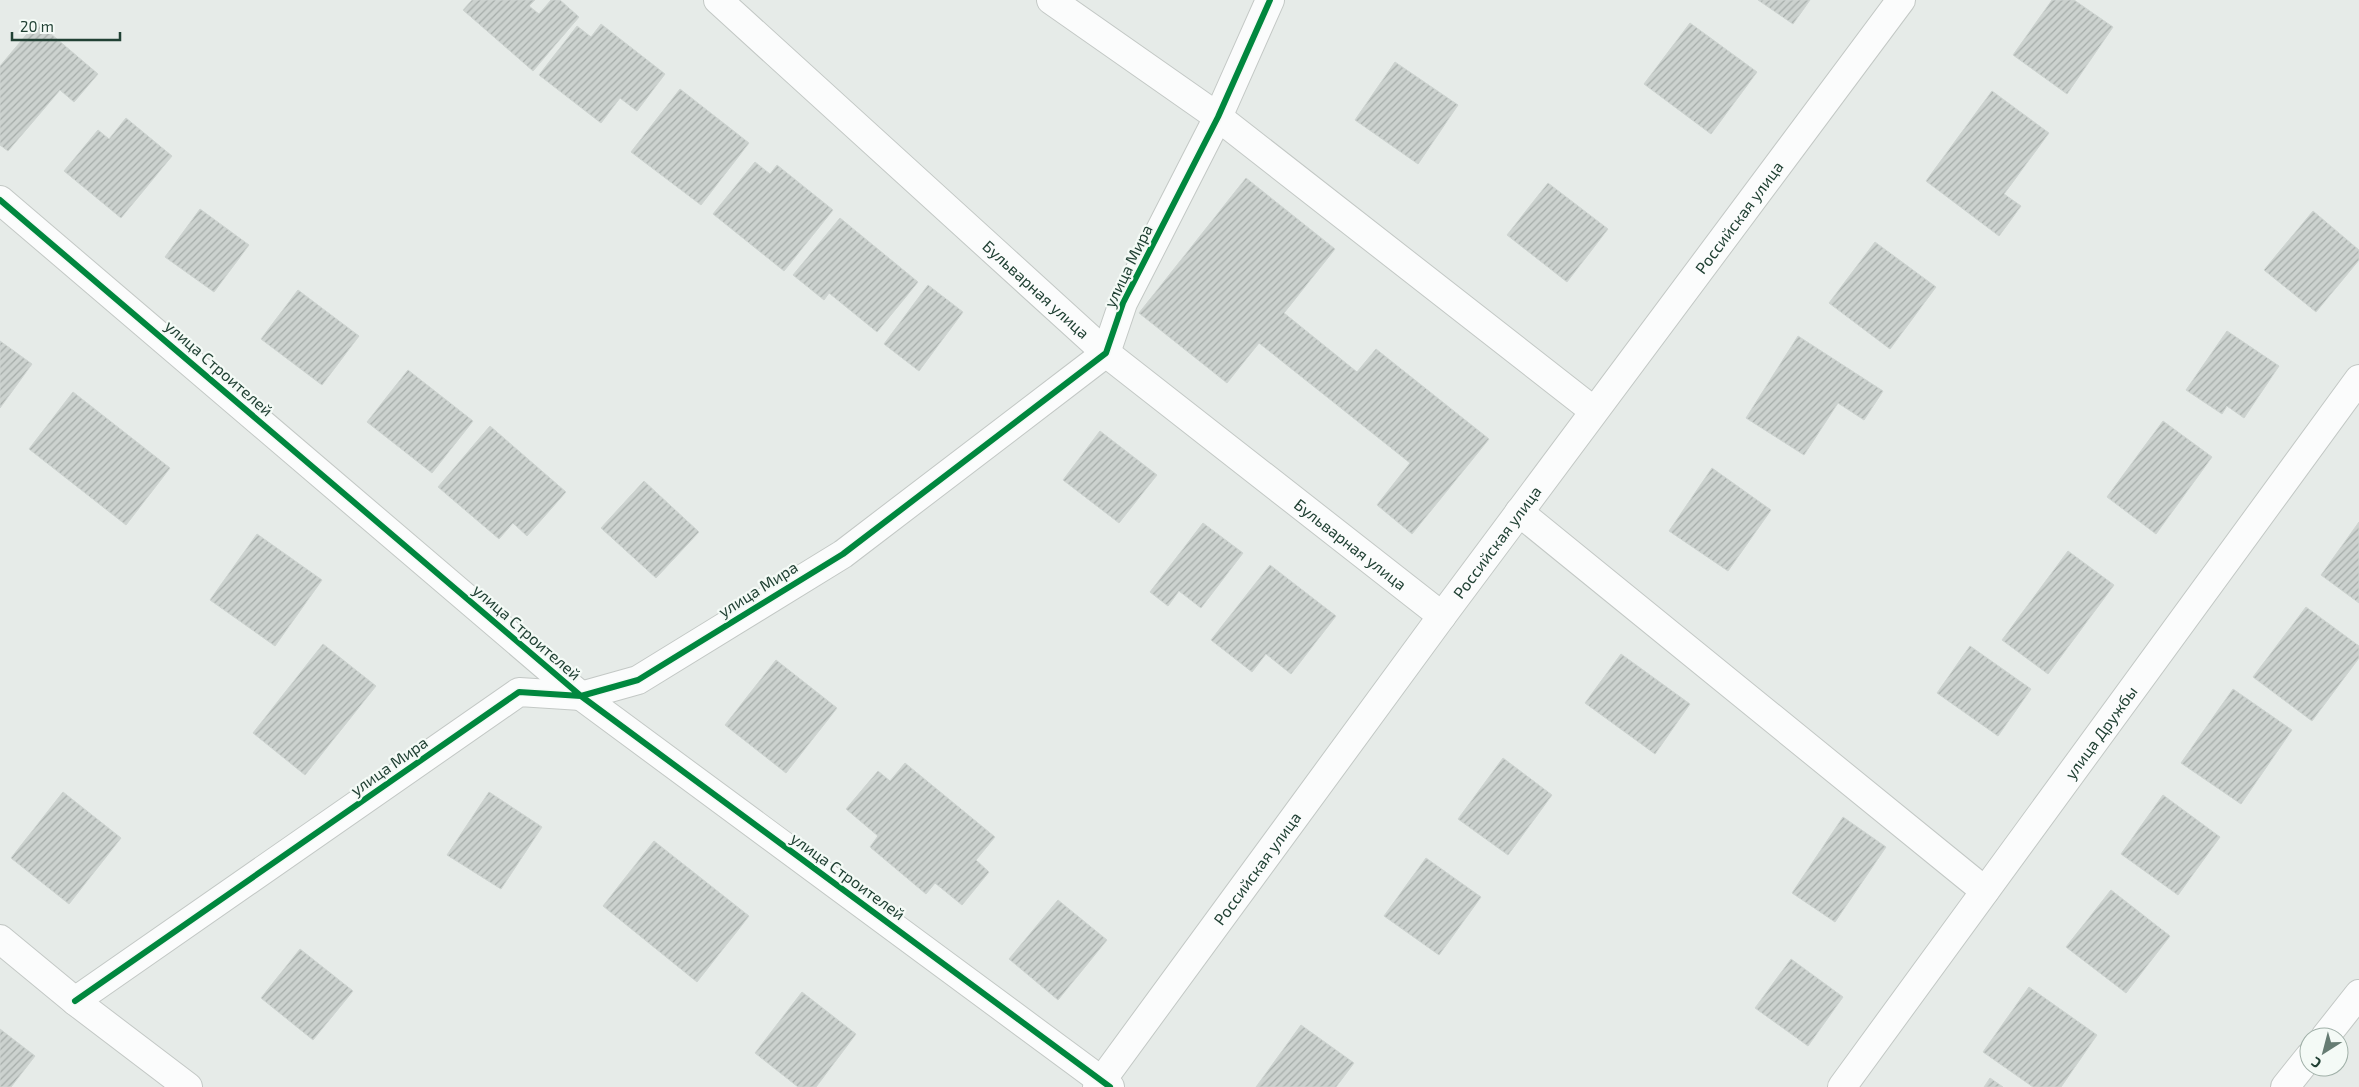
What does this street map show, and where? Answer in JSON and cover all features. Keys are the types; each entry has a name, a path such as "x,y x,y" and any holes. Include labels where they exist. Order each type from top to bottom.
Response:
{"street":[{"name":"Бульварная улица","path":"718,0 1106,353 1442,616"},
{"path":"1051,0 1218,117 1594,411"},
{"name":"улица Мира","path":"75,1001 519,692 581,696 638,680 842,554 1106,353 1123,303 1218,117 1270,0"},
{"name":"Российская улица","path":"1103,1085 1442,616 1901,0"},
{"name":"улица Строителей","path":"0,200 581,696 1103,1085"},
{"name":"улица Дружбы","path":"1842,1087 2359,379"},
{"path":"1519,512 1985,891"},
{"path":"0,939 75,1001 188,1087"},
{"path":"2333,1027 2359,994"},
{"path":"2285,1087 2299,1070"}],"building":[{"path":"472,0 535,0 529,6 539,14 551,0 560,0 579,17 533,71 463,10"},
{"path":"1758,0 1810,0 1793,24"},
{"path":"2052,0 2074,0 2113,27 2067,94 2013,55"},
{"path":"37,22 98,74 74,102 60,90 8,151 0,145 0,66"},
{"path":"1690,23 1757,72 1711,134 1644,84"},
{"path":"601,24 665,74 637,111 620,98 601,123 539,75 577,26 591,37"},
{"path":"1395,62 1458,105 1418,164 1355,120"},
{"path":"680,89 749,143 701,205 631,152"},
{"path":"1992,91 2049,133 2004,194 2021,206 1999,236 1926,181"},
{"path":"126,118 172,156 121,218 64,171 98,130 109,139"},
{"path":"755,162 770,174 777,165 833,210 784,271 713,214"},
{"path":"1246,178 1335,249 1284,313 1357,372 1376,349 1489,439 1412,534 1377,505 1410,463 1259,343 1227,383 1139,313"},
{"path":"1548,183 1608,229 1567,282 1507,235"},
{"path":"200,209 249,245 214,292 165,257"},
{"path":"2313,211 2359,250 2359,260 2316,312 2264,270"},
{"path":"840,218 918,282 877,332 829,293 824,300 793,275"},
{"path":"1875,242 1936,287 1890,349 1829,303"},
{"path":"928,285 963,312 919,371 884,344"},
{"path":"298,290 359,336 322,385 261,339"},
{"path":"2227,331 2279,366 2244,418 2227,406 2222,414 2186,390"},
{"path":"1798,336 1883,391 1864,420 1838,403 1804,455 1746,418"},
{"path":"0,341 32,364 0,408"},
{"path":"408,370 473,421 432,473 367,422"},
{"path":"73,392 170,468 126,525 29,449"},
{"path":"2163,421 2212,457 2156,534 2107,497"},
{"path":"490,426 566,492 527,536 513,523 499,539 438,487"},
{"path":"1100,431 1157,475 1119,523 1063,480"},
{"path":"1712,468 1771,510 1728,571 1669,531"},
{"path":"644,481 699,532 656,578 601,528"},
{"path":"2359,522 2359,603 2321,575"},
{"path":"1203,523 1243,553 1201,608 1179,591 1168,606 1150,592"},
{"path":"257,534 322,580 275,646 210,600"},
{"path":"2068,551 2114,585 2048,674 2002,640"},
{"path":"1270,565 1336,616 1291,674 1266,654 1252,672 1211,640"},
{"path":"2306,607 2359,646 2359,658 2312,721 2253,677"},
{"path":"323,644 376,686 305,775 253,733"},
{"path":"1970,646 2031,689 1998,736 1937,693"},
{"path":"1621,654 1690,704 1655,754 1585,703"},
{"path":"776,660 837,708 786,773 725,725"},
{"path":"2233,689 2292,730 2241,804 2181,763"},
{"path":"1503,758 1552,795 1508,855 1458,819"},
{"path":"905,763 995,837 976,860 989,872 962,905 935,883 926,894 870,847 878,836 846,809 878,771 890,781"},
{"path":"63,792 121,838 69,904 11,858"},
{"path":"489,792 542,827 501,889 447,855"},
{"path":"2163,795 2220,837 2178,895 2121,854"},
{"path":"1843,817 1886,847 1835,922 1792,893"},
{"path":"654,841 749,916 697,982 603,906"},
{"path":"1426,858 1481,897 1439,955 1384,916"},
{"path":"2111,890 2170,936 2126,993 2066,947"},
{"path":"1058,900 1107,940 1058,1000 1009,959"},
{"path":"300,949 353,991 313,1040 261,998"},
{"path":"1791,959 1843,997 1808,1046 1755,1008"},
{"path":"2029,987 2097,1035 2061,1087 2033,1087 1983,1052"},
{"path":"802,992 856,1034 816,1087 798,1087 755,1053"},
{"path":"1301,1025 1354,1063 1336,1087 1256,1087"},
{"path":"0,1029 35,1056 11,1087 0,1087"},
{"path":"1990,1078 2003,1087 1984,1087"}],"cycle path":[{"path":"75,1001 519,692 581,696 638,680 843,554 1106,353 1123,303 1218,117 1270,0"},
{"path":"0,200 581,696 1110,1087"}]}
